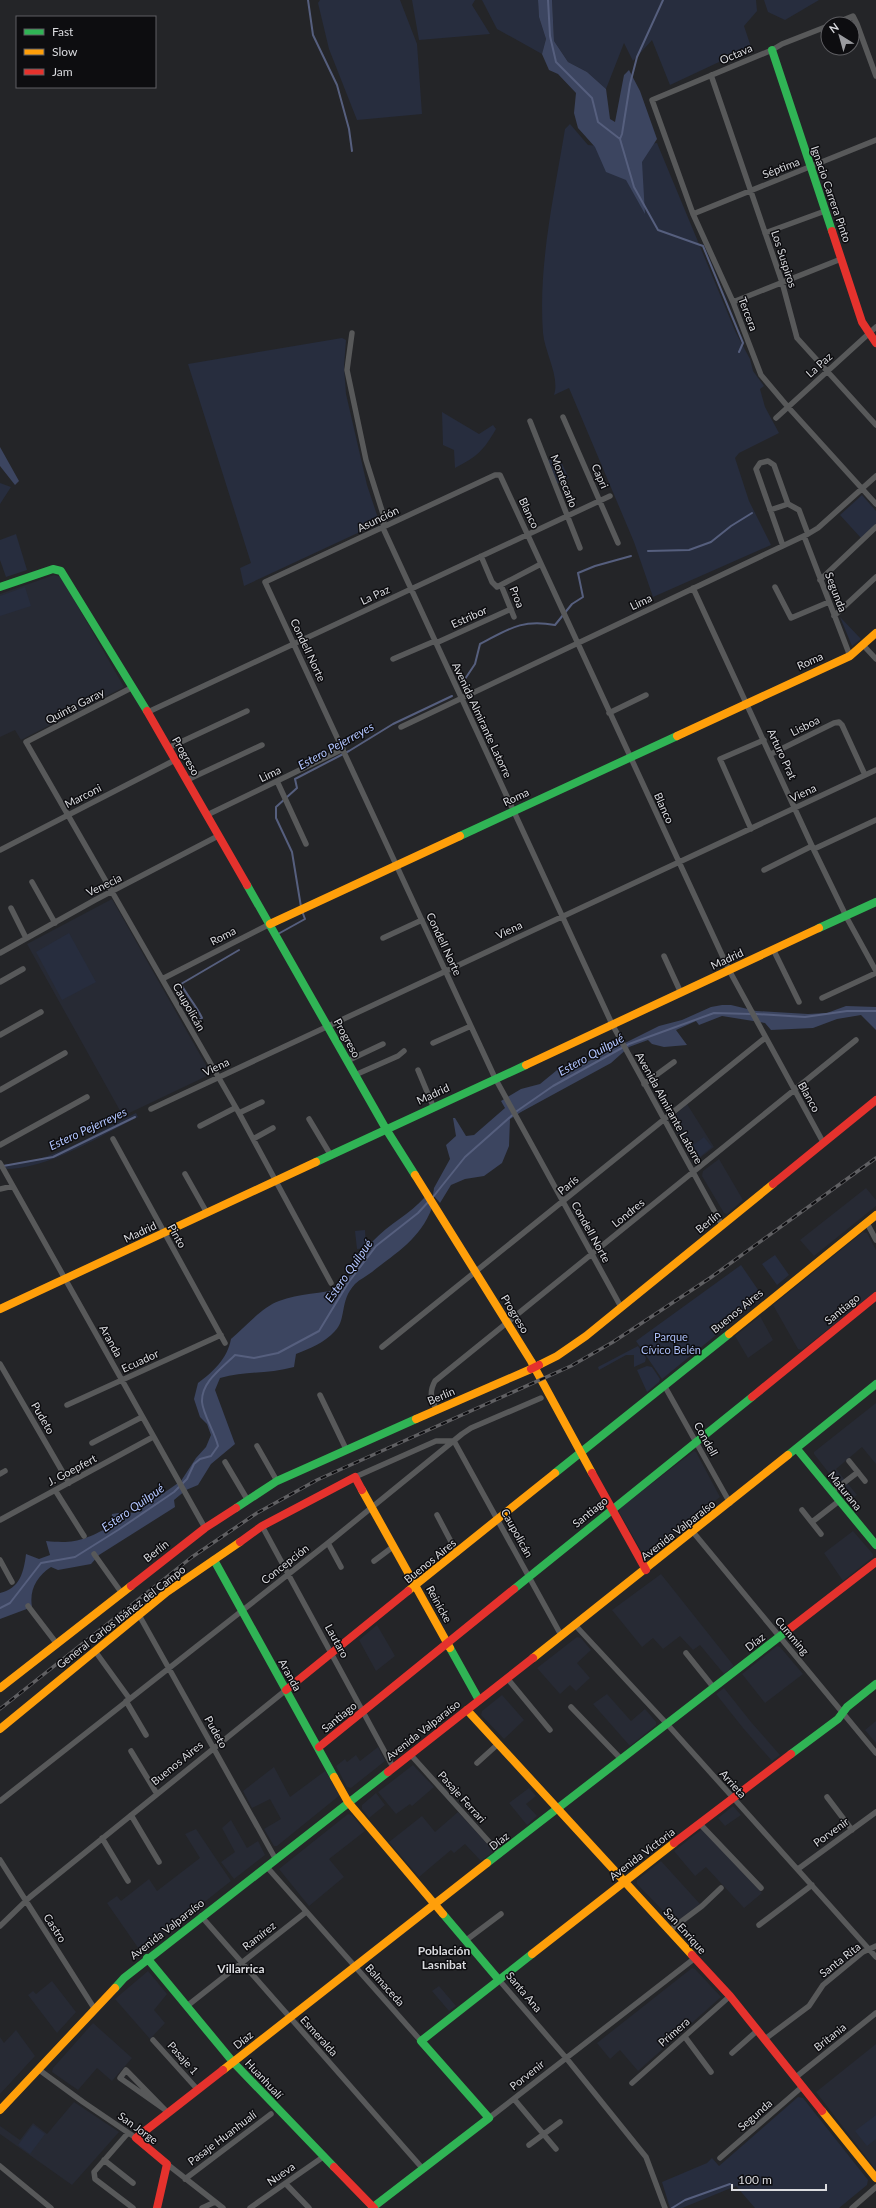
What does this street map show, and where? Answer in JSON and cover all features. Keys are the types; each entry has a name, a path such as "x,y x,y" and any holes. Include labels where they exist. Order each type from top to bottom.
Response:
{"street":[{"name":"Octava","path":"652,100 820,29"},
{"path":"860,34 876,76"},
{"name":"Ignacio Carrera Pinto","path":"772,50 862,322 868,334 876,343"},
{"name":"Los Suspiros","path":"711,75 749,190 782,282 797,338 876,425"},
{"name":"Tercera","path":"652,100 693,214 733,302 762,375 788,407 876,504"},
{"name":"Séptima","path":"693,214 749,190 876,140"},
{"path":"765,233 825,211"},
{"path":"733,302 841,258"},
{"name":"La Paz","path":"776,418 876,327"},
{"name":"Avenida Almirante Latorre","path":"352,333 347,370 366,460 384,517 383,528 612,1024 722,1225"},
{"name":"Capri","path":"563,417 618,543"},
{"name":"Montecarlo","path":"530,421 566,516 580,548"},
{"path":"770,510 788,504 774,465 772,462 764,462 760,463 756,469 770,510 783,546"},
{"name":"Asunción","path":"265,582 383,528 449,495 494,475 500,475"},
{"name":"Blanco","path":"500,475 578,642 678,863 729,970 823,1142"},
{"name":"Lima","path":"401,726 806,535 818,528 876,476"},
{"name":"La Paz","path":"148,712 610,496"},
{"name":"Segunda","path":"788,504 799,510 820,580 850,656"},
{"path":"820,580 876,527"},
{"name":"Proa","path":"481,556 494,586 501,585 514,616"},
{"path":"501,585 541,564"},
{"name":"Progreso","path":"0,587 46,571 54,569 61,571 148,712 386,1129 436,1206 531,1361 580,1453 646,1570"},
{"path":"834,616 876,577"},
{"name":"Condell Norte","path":"265,582 495,1078 621,1307"},
{"path":"775,587 791,618 829,602"},
{"name":"Arturo Prat","path":"693,588 813,847 846,916 876,971"},
{"name":"Estribor","path":"393,659 511,609"},
{"name":"Roma","path":"162,980 272,927 305,906 397,865 746,702 850,656 876,633"},
{"path":"863,645 876,659"},
{"name":"Quinta Garay","path":"26,742 133,687"},
{"path":"609,713 646,695"},
{"path":"168,748 247,711"},
{"name":"Lisboa","path":"771,754 834,723 839,722 842,725 865,775"},
{"path":"751,829 720,760 764,740"},
{"name":"Caupolicán","path":"26,742 239,1113 331,1283"},
{"path":"187,780 262,745"},
{"name":"Lima","path":"207,815 278,781 344,752"},
{"name":"Marconi","path":"0,850 175,760"},
{"name":"Viena","path":"151,1109 876,770"},
{"path":"278,781 306,844"},
{"path":"764,870 876,820"},
{"name":"Venecia","path":"0,953 95,900 113,892 218,836"},
{"path":"32,882 55,923"},
{"name":"Madrid","path":"0,1309 433,1106 876,902"},
{"path":"11,908 26,938"},
{"path":"384,938 422,920"},
{"path":"773,949 799,1002"},
{"path":"664,956 681,993"},
{"path":"0,982 23,969"},
{"path":"822,998 876,971"},
{"path":"0,1035 41,1012"},
{"path":"433,1043 470,1026"},
{"name":"París","path":"382,1348 477,1273 765,1038"},
{"name":"Londres","path":"436,1409 431,1398 430,1390 435,1381 856,1040"},
{"path":"347,1061 383,1044"},
{"path":"355,1075 398,1056 404,1051"},
{"path":"0,1090 65,1053"},
{"path":"644,1084 674,1062"},
{"path":"418,1070 433,1106"},
{"path":"0,1145 87,1097"},
{"name":"Berlín","path":"0,1688 121,1592 205,1528 276,1481 557,1356 586,1336 876,1100"},
{"path":"239,1113 262,1102"},
{"path":"200,1126 235,1108"},
{"path":"309,1119 330,1154"},
{"path":"253,1139 273,1128"},
{"name":"Pinto","path":"113,1140 225,1342"},
{"name":"Aranda","path":"0,1163 121,1381 205,1528"},
{"path":"185,1174 207,1213"},
{"path":"0,1190 13,1186"},
{"name":"Buenos Aires","path":"0,1926 25,1901 102,1838 416,1587 876,1215"},
{"path":"867,1222 876,1240"},
{"name":"Santiago","path":"319,1747 611,1509 697,1442 876,1296"},
{"name":"Ecuador","path":"67,1405 221,1335"},
{"name":"Pudeto","path":"0,1364 69,1483"},
{"name":"Avenida Valparaíso","path":"0,2110 94,2008 124,1978 147,1958 730,1504 876,1384"},
{"name":"Condell","path":"664,1385 697,1442 730,1504"},
{"path":"320,1395 346,1449"},
{"path":"454,1441 471,1428 541,1398"},
{"path":"92,1443 142,1417"},
{"name":"J. Goepfert","path":"0,1520 153,1437"},
{"name":"Caupolicán","path":"454,1441 530,1576 561,1636"},
{"name":"General Carlos Ibáñez del Campo","path":"0,1729 167,1592 262,1526 355,1477 436,1442 454,1441"},
{"name":"Concepción","path":"0,1801 168,1667 328,1543 454,1441"},
{"path":"257,1446 276,1481"},
{"name":"Maturana","path":"797,1449 876,1546"},
{"path":"849,1461 865,1481"},
{"path":"225,1462 247,1499"},
{"path":"832,1492 858,1472"},
{"name":"Reinicke","path":"355,1477 479,1700"},
{"path":"55,1490 84,1536"},
{"path":"812,1522 839,1501"},
{"path":"802,1510 821,1534"},
{"path":"437,1515 457,1553"},
{"name":"Lautaro","path":"262,1526 364,1711 393,1767"},
{"name":"Cumming","path":"693,1532 876,1753"},
{"path":"328,1543 341,1567"},
{"path":"374,1561 394,1546"},
{"path":"94,1554 121,1592"},
{"path":"0,1560 12,1582"},
{"name":"Aranda","path":"214,1560 319,1747 348,1802"},
{"name":"Díaz","path":"136,2138 166,2111 198,2090 354,1966 876,1562"},
{"path":"28,1606 57,1644"},
{"name":"Pudeto","path":"139,1615 275,1858"},
{"name":"Arrieta","path":"575,1625 667,1724 876,1957"},
{"path":"95,1651 128,1700 146,1735"},
{"path":"686,1652 714,1688"},
{"path":"507,1678 550,1730"},
{"name":"Avenida Victoria","path":"420,2041 732,1798 838,1719 842,1713 876,1684"},
{"path":"571,1707 621,1759"},
{"name":"San Enrique","path":"467,1710 730,1996 796,2076 876,2178"},
{"path":"477,1763 498,1744"},
{"path":"131,1751 157,1794"},
{"name":"Pasaje Ferrari","path":"410,1754 500,1854"},
{"path":"827,1797 852,1830"},
{"name":"Santa Ana","path":"348,1802 567,2059 646,2157 665,2208"},
{"name":"Porvenir","path":"798,1869 876,1812"},
{"path":"131,1815 159,1862"},
{"path":"700,1824 761,1888"},
{"path":"102,1838 128,1881"},
{"name":"Castro","path":"0,1860 94,2008"},
{"name":"Balmaceda","path":"266,1865 489,2118"},
{"path":"759,1925 812,1885"},
{"path":"670,1930 702,1906 721,1888"},
{"name":"Ramírez","path":"187,2006 306,1912"},
{"path":"466,1941 501,1914"},
{"name":"Esmeralda","path":"201,1916 423,2170"},
{"name":"Santa Rita","path":"765,2038 809,2006 823,1985 869,1949 876,1946"},
{"name":"Huanhualí","path":"147,1958 233,2062 373,2208"},
{"name":"Porvenir","path":"373,2208 567,2059 695,1958"},
{"name":"Primera","path":"632,2083 730,1996"},
{"name":"Britania","path":"796,2076 876,2013"},
{"path":"732,2053 758,2030"},
{"path":"685,2037 712,2072"},
{"name":"Pasaje 1","path":"153,2040 198,2090"},
{"name":"San Jorge","path":"38,2069 136,2138 223,2208"},
{"path":"126,2070 131,2076 166,2111 120,2078 126,2070"},
{"name":"Segunda","path":"720,2158 803,2086"},
{"path":"514,2099 556,2149"},
{"name":"Pasaje Huanhualí","path":"186,2179 271,2114"},
{"path":"529,2145 543,2133 560,2122"},
{"path":"128,2133 104,2160 93,2176 133,2208"},
{"name":"Nueva","path":"250,2208 323,2157"},
{"path":"104,2160 133,2183"},
{"path":"157,2208 167,2164"},
{"path":"0,2166 51,2208"},
{"path":"286,2184 309,2208"},
{"path":"852,2208 876,2187"},
{"path":"202,2208 215,2202"}],"shaded area":[{"path":"538,0 552,0 554,41 568,62 587,72 606,89 610,119 615,122 624,75 629,70 640,91 657,139 642,162 645,214 626,180 606,172 595,147 578,128 574,113 576,93 558,74 549,70 542,54 546,39 539,17"},
{"path":"0,447 19,481 15,485 0,466"},
{"path":"54,575 61,577 124,687 21,740 15,730 0,737 0,594"},
{"path":"112,899 211,1074 123,1116 27,944"},
{"path":"731,1005 756,1011 808,1014 827,1013 846,1006 876,1007 876,1030 861,1015 837,1019 813,1028 771,1030 765,1023 722,1016 699,1025 696,1021 676,1030 687,1045 664,1047 652,1044 648,1040 629,1047 611,1063 510,1119 509,1146 502,1163 484,1176 465,1179 451,1185 440,1203 433,1195 434,1188 450,1159 446,1145 456,1136 453,1118 455,1118 466,1136 474,1135 505,1108 501,1101 521,1089 540,1084 562,1066 585,1063 659,1026 682,1020 711,1007"},
{"path":"687,1104 714,1147 696,1161 692,1160 671,1122 673,1117"},
{"path":"719,1159 743,1200 727,1214 724,1213 702,1176 703,1171"},
{"path":"866,1188 876,1200 876,1206 814,1256 800,1240"},
{"path":"425,1197 432,1208 421,1228 399,1251 355,1284 347,1297 339,1326 331,1335 317,1345 296,1354 294,1367 220,1378 215,1390 235,1444 211,1464 198,1485 186,1490 174,1500 175,1507 99,1555 91,1564 58,1570 51,1567 38,1579 35,1584 31,1601 32,1607 0,1619 0,1593 12,1588 20,1578 24,1567 26,1554 39,1559 50,1555 46,1541 73,1541 94,1535 111,1526 112,1514 125,1512 135,1513 181,1481 196,1458 206,1447 211,1435 207,1424 200,1417 194,1399 198,1383 223,1359 231,1339 260,1312 279,1301 294,1296 342,1288 373,1241 386,1229 413,1209"},
{"path":"863,1232 867,1233 876,1250 876,1291 802,1350 798,1349 773,1305"},
{"path":"760,1316 773,1340 748,1358 735,1336"},
{"path":"876,1403 876,1464 862,1447 836,1469 857,1495 850,1500 814,1452"},
{"path":"694,1451 696,1452 720,1497 646,1555 643,1554 619,1512 620,1508"},
{"path":"853,1531 873,1554 873,1557 843,1581 824,1553"},
{"path":"661,1574 734,1666 724,1674 700,1645 693,1650 680,1636 663,1649 653,1638 642,1647 612,1610"},
{"path":"377,1625 395,1656 376,1671 359,1640"},
{"path":"577,1637 581,1638 591,1650 577,1663 590,1678 576,1691 570,1685 560,1694 537,1668"},
{"path":"777,1646 780,1647 803,1674 765,1703 742,1674"},
{"path":"724,1688 780,1755 772,1761 716,1694"},
{"path":"607,1694 631,1721 645,1709 656,1722 656,1725 630,1746 593,1704"},
{"path":"502,1695 524,1720 504,1739 481,1715 482,1711"},
{"path":"876,1721 876,1743 865,1730"},
{"path":"378,1747 385,1761 351,1788 347,1787 336,1766 345,1759 347,1762 356,1755 360,1761"},
{"path":"413,1765 434,1787 412,1806 410,1804 396,1814 378,1792"},
{"path":"274,1767 290,1797 325,1771 340,1795 277,1846 274,1846 264,1829 281,1819 270,1799 252,1808 243,1791"},
{"path":"529,1788 536,1796 526,1804 537,1816 527,1825 509,1803"},
{"path":"376,1793 385,1805 369,1818 362,1809 362,1805"},
{"path":"733,1806 741,1815 725,1826 718,1818"},
{"path":"458,1812 493,1850 492,1853 481,1861 465,1844 454,1853 451,1850 419,1877 389,1842 422,1816 435,1832"},
{"path":"348,1814 352,1815 365,1831 329,1859 344,1877 309,1906 279,1869"},
{"path":"231,1820 247,1848 258,1841 265,1855 234,1879 221,1862 235,1852 222,1828"},
{"path":"196,1829 231,1881 141,1952 107,1903 117,1896 121,1901 149,1879 157,1891 200,1858 185,1834"},
{"path":"702,1829 762,1893 744,1908 706,1867 695,1876 674,1851"},
{"path":"661,1861 700,1904 675,1923 637,1884 637,1880"},
{"path":"692,1968 695,1969 721,1997 638,2071 620,2050 610,2059 597,2043"},
{"path":"148,1971 167,1994 154,2010 165,2023 150,2039 115,1999"},
{"path":"52,1981 76,2012 57,2033 28,1995 33,1991 36,1994"},
{"path":"439,1986 456,2006 449,2011 432,1991"},
{"path":"93,2023 132,2058 112,2081 97,2068 78,2090 52,2072 53,2068"},
{"path":"16,2030 35,2056 0,2094 0,2037 4,2043"},
{"path":"876,2044 876,2170 816,2092"},
{"path":"74,2102 119,2132 72,2185 0,2134 0,2126 20,2140 33,2123 47,2134"}],"green space":[{"path":"320,0 400,0 417,44 422,114 357,120 329,49 318,3"},
{"path":"412,0 475,0 472,5 490,34 419,40"},
{"path":"482,0 538,0 539,17 546,39 542,54 497,29"},
{"path":"552,0 756,0 757,11 744,26 751,47 670,85 652,40 633,61 624,43 606,89 587,72 568,62 554,41"},
{"path":"764,0 819,0 785,20 768,12"},
{"path":"570,124 588,145 609,147 657,143 736,333 750,359 753,371 764,386 760,389 765,407 779,433 739,453 735,458 749,501 771,545 653,597 634,542 569,388 554,395 554,373 544,341 542,307 545,256 565,129"},
{"path":"342,338 346,340 344,367 346,394 367,485 379,521 377,524 244,586 240,568 251,563 188,364"},
{"path":"442,412 479,434 493,425 496,429 487,443 475,456 455,468 454,450 443,445"},
{"path":"558,456 569,478 554,485 544,462"},
{"path":"0,483 11,487 0,504"},
{"path":"862,495 876,511 876,524 861,538 840,515"},
{"path":"16,534 27,570 6,577 0,560 0,540"},
{"path":"25,587 31,606 0,616 0,596"},
{"path":"840,617 861,639 852,646"},
{"path":"69,933 96,982 62,1000 36,952"},
{"path":"136,1113 138,1117 89,1143 53,1159 35,1165 0,1169 0,1165 18,1164 53,1154"},
{"path":"704,1137 712,1147 696,1160 688,1149"},
{"path":"365,1230 366,1248 357,1249 355,1231"},
{"path":"775,1255 789,1275 777,1285 762,1264"},
{"name":"Parque Cívico Belén","path":"741,1265 763,1297 662,1379 636,1341"},
{"path":"638,1346 646,1358 645,1362 634,1367 634,1355 626,1355 599,1370 598,1367"},
{"path":"647,1366 652,1367 660,1379 659,1382 647,1392 637,1370"},
{"path":"798,2097 803,2098 868,2180 867,2185 839,2208 755,2208 736,2186 682,2208 670,2208 662,2182 707,2163 712,2158 719,2166"},
{"path":"876,2115 876,2139 867,2146 855,2131"},
{"path":"33,2125 45,2134 30,2154 18,2145"}],"waterway":[{"path":"308,0 313,35 337,85 349,129 352,151"},
{"path":"548,0 550,36 556,62 592,98 598,122 620,139 634,187 658,230 703,246 743,343 739,352"},
{"path":"620,139 630,84 637,57 663,0"},
{"name":"Estero Pejerreyes","path":"648,551 689,550 711,542 731,526 752,513"},
{"name":"Estero Pejerreyes","path":"461,685 475,664 480,644 524,624 543,623 555,625 572,604 583,597 578,573 595,566 631,556"},
{"name":"Estero Pejerreyes","path":"301,907 292,852 276,818 276,807 297,788 295,779 349,751 393,724 452,696"},
{"name":"Estero Pejerreyes","path":"278,934 305,919 302,911"},
{"name":"Estero Pejerreyes","path":"194,1023 202,1018 181,984 239,950"},
{"name":"Estero Quilpué","path":"756,1014 805,1017 847,1011 876,1011"},
{"name":"Estero Quilpué","path":"433,1197 465,1157 517,1111 553,1086 629,1044 714,1013 751,1014"},
{"name":"Estero Pejerreyes","path":"3,1166 53,1157 135,1117"},
{"name":"Estero Quilpué","path":"0,1608 10,1603 41,1563 75,1557 174,1492 187,1479 194,1464 200,1459 211,1456 218,1446 204,1412 202,1402 205,1388 213,1376 235,1355 254,1358 278,1353 319,1331 348,1283 376,1246 418,1213 430,1200"},
{"path":"672,2208 685,2200 730,2184"}],"railway":[{"path":"0,1709 192,1557 257,1513 317,1480 571,1366 613,1342 710,1278 876,1158"}],"traffic: fast":[{"path":"772,50 832,231"},
{"path":"0,587 53,569 61,571 147,711"},
{"path":"460,836 677,736"},
{"path":"247,885 386,1129 415,1175"},
{"path":"819,928 876,902"},
{"path":"316,1162 526,1065"},
{"path":"555,1473 729,1334"},
{"path":"788,1455 876,1384"},
{"path":"514,1589 752,1397"},
{"path":"236,1508 277,1481 416,1419"},
{"path":"797,1449 876,1545"},
{"path":"214,1560 334,1777"},
{"path":"487,1863 788,1630"},
{"path":"450,1648 479,1700"},
{"path":"791,1754 838,1719 847,1707 876,1684"},
{"path":"115,1988 124,1978 388,1772"},
{"path":"443,1914 499,1980"},
{"path":"372,2208 489,2118 421,2041 532,1954"},
{"path":"147,1958 233,2062 334,2167"}],"traffic: slow":[{"path":"677,736 850,656 876,633"},
{"path":"270,924 460,836"},
{"path":"526,1065 819,928"},
{"path":"0,1309 316,1162"},
{"path":"415,1175 531,1361 592,1473"},
{"path":"539,1365 557,1356 586,1336 773,1184"},
{"path":"729,1334 876,1215"},
{"path":"416,1419 531,1369"},
{"path":"533,1658 788,1455"},
{"path":"408,1591 555,1473"},
{"path":"362,1490 450,1648"},
{"path":"0,1729 167,1592 240,1542"},
{"path":"0,1688 131,1586"},
{"path":"467,1710 692,1955"},
{"path":"334,1777 348,1802 443,1914"},
{"path":"532,1954 674,1843"},
{"path":"223,2070 487,1863"},
{"path":"0,2110 115,1988"},
{"path":"822,2111 876,2178"}],"traffic: jam":[{"path":"832,231 862,322 876,343"},
{"path":"147,711 247,885"},
{"path":"773,1184 876,1100"},
{"path":"752,1397 876,1296"},
{"path":"531,1369 539,1365"},
{"path":"592,1473 646,1570"},
{"path":"240,1542 262,1526 355,1477 362,1490"},
{"path":"131,1586 205,1528 236,1508"},
{"path":"788,1630 876,1562"},
{"path":"319,1747 514,1589"},
{"path":"286,1690 408,1591"},
{"path":"388,1772 533,1658"},
{"path":"674,1843 791,1754"},
{"path":"692,1955 730,1996 822,2111"},
{"path":"157,2208 167,2164 136,2138 223,2070"},
{"path":"334,2167 374,2208"}],"district":[{"name":"Población Lasnibat","path":"444,1958"},
{"name":"Villarrica","path":"241,1969"}]}
